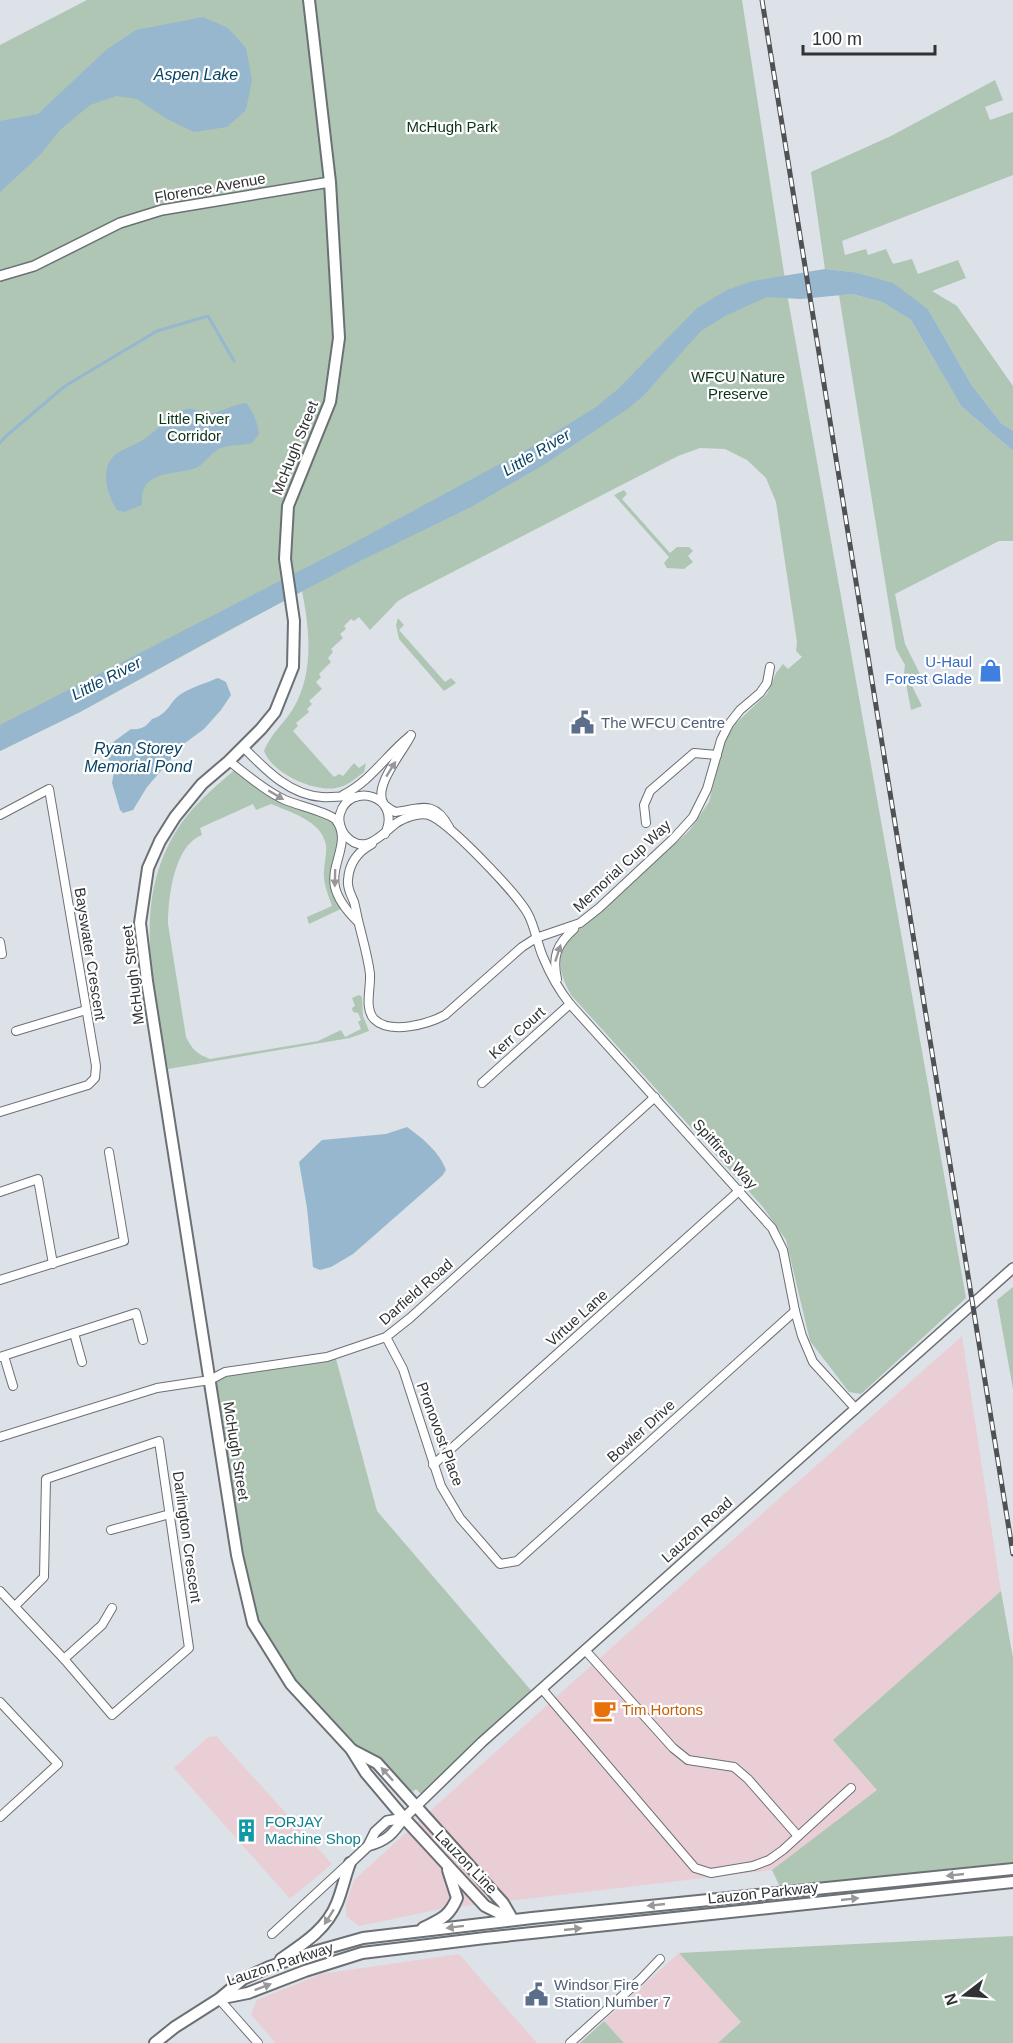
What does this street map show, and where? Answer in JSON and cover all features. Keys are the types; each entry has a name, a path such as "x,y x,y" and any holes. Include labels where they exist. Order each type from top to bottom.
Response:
{"main road":[{"name":"McHugh Street","path":"309,0 330,182 339,338 330,402 288,506 285,559 294,621 293,667 275,712 229,761 202,784 175,817 160,841 148,868 140,922 237,1555 253,1623 291,1684 351,1749 366,1773 404,1818"},
{"name":"McHugh Street","path":"351,1749 377,1763 416,1807"},
{"name":"Lauzon Line","path":"416,1807 503,1903 513,1920"},
{"name":"Lauzon Line","path":"404,1818 485,1906 513,1920"},
{"path":"269,1967 313,1936 325,1924 337,1904 350,1863"},
{"path":"413,1933 444,1918 451,1911 457,1898 446,1864"},
{"name":"Lauzon Parkway","path":"219,1999 243,1979 269,1967 363,1938 513,1920 1013,1869"},
{"name":"Lauzon Parkway","path":"219,1999 248,1993 305,1971 362,1953 1013,1882"},
{"path":"513,1920 514,1935"},
{"path":"155,2043 175,2027 219,1999"}],"street":[{"name":"Florence Avenue","path":"0,276 33,266 120,224 162,210 330,182"},
{"name":"Memorial Cup Way","path":"376,842 364,848 355,857 349,869 347,884 354,901 370,975 369,1011 374,1019 384,1025 407,1026 430,1023 445,1015 522,947 536,938 580,923 673,839 693,817 707,789 721,740 729,724 760,693 766,683 770,667"},
{"path":"342,795 357,788 372,775 394,748 411,735 405,749 382,783 381,796 389,814 389,826 385,834"},
{"path":"243,747 272,776 301,793 322,797 367,795 376,798 395,812 420,807 433,809 443,816 449,828"},
{"path":"646,823 644,806 650,791 694,753 717,755"},
{"path":"229,761 283,799 334,817 346,837 355,843 376,842 395,823 418,814 429,815 449,828 520,901 530,916 536,938"},
{"name":"Bayswater Crescent","path":"0,815 50,789 96,1066 95,1078 88,1085 0,1112"},
{"path":"355,797 340,814 340,826 344,840 335,867 334,886 340,900 358,923"},
{"path":"559,989 554,966 558,947 580,923"},
{"name":"Spitfires Way","path":"536,938 559,989 570,1004 772,1228 783,1250 795,1311 813,1362 856,1409"},
{"path":"0,942 2,954"},
{"name":"Kerr Court","path":"482,1083 570,1004"},
{"path":"16,1031 86,1010"},
{"name":"Darfield Road","path":"0,1437 157,1388 210,1380 225,1372 327,1357 386,1337 410,1318 655,1097"},
{"path":"0,1280 124,1241 109,1152"},
{"path":"0,1192 38,1179 53,1264"},
{"name":"Virtue Lane","path":"433,1465 740,1190"},
{"name":"Lauzon Road","path":"272,1934 368,1846 375,1832 387,1821 404,1818 482,1742 1013,1268"},
{"name":"Bowler Drive","path":"500,1564 517,1561 795,1311"},
{"path":"13,1386 2,1356 136,1312 143,1340"},
{"path":"74,1333 82,1362"},
{"name":"Pronovost Place","path":"386,1337 403,1369 441,1486 460,1518 500,1564"},
{"name":"Darlington Crescent","path":"0,1591 64,1659 112,1715 189,1648 159,1441 46,1479 44,1577 15,1606"},
{"path":"111,1530 170,1514"},
{"path":"64,1659 102,1625 112,1608"},
{"path":"585,1650 672,1748 687,1760 734,1767 748,1779 798,1836"},
{"path":"542,1689 695,1869 711,1873 753,1866 769,1860 851,1788"},
{"path":"0,1702 58,1764 0,1817"},
{"path":"570,2043 660,1959"},
{"path":"219,1999 258,2043"}],"shaded area":[{"path":"962,1336 1001,1591 833,1740 878,1790 772,1870 441,1909 359,1926 346,1916 346,1903 355,1879"},
{"path":"216,1736 332,1864 290,1899 174,1768 208,1737"},
{"path":"679,1953 741,2022 718,2043 624,2043 604,2021"},
{"path":"459,1954 537,2043 276,2043 251,2015 257,2000 321,1974"}],"green space":[{"path":"87,0 742,0 788,299 966,1298 861,1394 849,1392 810,1341 786,1240 763,1207 571,995 561,967 562,953 569,938 689,831 709,802 725,740 735,724 767,694 776,673 783,664 788,669 802,657 796,651 797,642 776,502 766,478 747,460 725,449 700,448 678,456 408,595 398,601 370,630 359,617 354,621 351,619 344,626 346,629 340,634 343,638 331,649 333,652 328,658 331,662 319,674 321,677 316,682 322,689 309,701 312,704 307,709 309,712 296,723 298,726 293,731 334,777 339,774 343,776 354,763 359,768 366,763 364,772 344,786 327,788 305,784 275,767 264,751 273,734 293,709 304,681 308,636 302,591 80,712 0,751 0,45"},
{"path":"995,80 1003,100 985,107 990,120 1013,112 1013,175 842,241 845,255 866,249 868,255 886,249 893,264 912,259 918,274 958,260 966,278 932,291 957,306 1013,386 1013,431 1001,423 971,384 928,309 853,272 825,269 811,172 891,136"},
{"path":"852,294 882,302 911,320 961,406 1013,451 1013,541 999,541 895,594 905,644 920,674 909,680 922,706 911,710 904,673 905,665 896,649 839,295"},
{"path":"624,490 627,494 622,499 670,553 677,547 689,547 693,551 688,556 693,562 684,569 667,568 664,563 669,557 614,495"},
{"path":"398,618 404,625 399,630 445,682 451,678 456,683 444,691 399,639 396,625"},
{"path":"238,767 283,799 327,814 340,826 334,886 345,907 309,924 307,917 332,906 324,878 326,845 318,830 296,814 271,804 256,810 253,804 200,828 202,835 185,849 174,873 168,913 186,1037 195,1051 210,1059 318,1041 341,1030 345,1037 361,1029 358,1013 353,1012 352,1008 355,1006 352,998 359,995 362,997 363,1016 369,1031 350,1038 168,1069 157,1009 150,949 150,919 154,890 162,861 181,824 204,798"},
{"path":"1013,1287 1013,1389 997,1300"},
{"path":"335,1355 377,1511 535,1695 425,1798 416,1789 407,1796 377,1763 351,1749 291,1684 253,1623 210,1380"},
{"path":"1001,1591 1013,1658 1013,1862 780,1887 772,1870 877,1790 833,1740"},
{"path":"1013,1936 1013,2043 718,2043 741,2022 679,1953"},
{"path":"604,2021 624,2043 580,2043"}],"water":[{"name":"Aspen Lake","path":"203,17 228,28 246,48 252,80 246,110 227,127 194,132 167,119 137,99 116,96 90,105 60,130 40,155 0,192 0,121 38,114 106,50 136,30"},
{"name":"Little River","path":"825,269 853,272 893,283 928,309 971,384 1001,423 1013,431 1013,451 961,406 911,320 882,302 852,294 801,299 767,297 725,316 701,331 644,395 629,408 545,464 471,507 356,563 80,712 0,751 0,725 348,546 535,445 596,407 618,389 697,308 727,290 753,281"},
{"path":"246,403 255,417 259,434 252,443 223,447 193,469 158,476 145,486 142,505 124,512 117,510 107,488 106,472 108,464 119,452 144,439 180,411 193,409 215,413"},
{"name":"Ryan Storey Memorial Pond","path":"218,678 226,682 231,695 221,710 204,729 185,743 147,787 133,810 123,813 112,783 114,772 106,754 109,745 131,729 145,726 158,717 181,694"},
{"path":"407,1127 435,1151 446,1170 442,1176 353,1254 331,1267 320,1270 313,1267 307,1208 299,1162 322,1140 386,1134"}],"waterway":[{"path":"0,443 65,386 157,331 208,316 234,361"}],"railway":[{"path":"762,0 1013,1554"}],"place":[{"name":"U-Haul Forest Glade","path":"990,671"},
{"name":"The WFCU Centre","path":"583,723"},
{"name":"Tim Hortons","path":"604,1710"},
{"name":"FORJAY Machine Shop","path":"247,1831"},
{"name":"Windsor Fire Station Number 7","path":"536,1994"}],"park label":[{"name":"McHugh Park","path":"452,127"},
{"name":"WFCU Nature Preserve","path":"738,386"},
{"name":"Little River Corridor","path":"194,428"}]}
